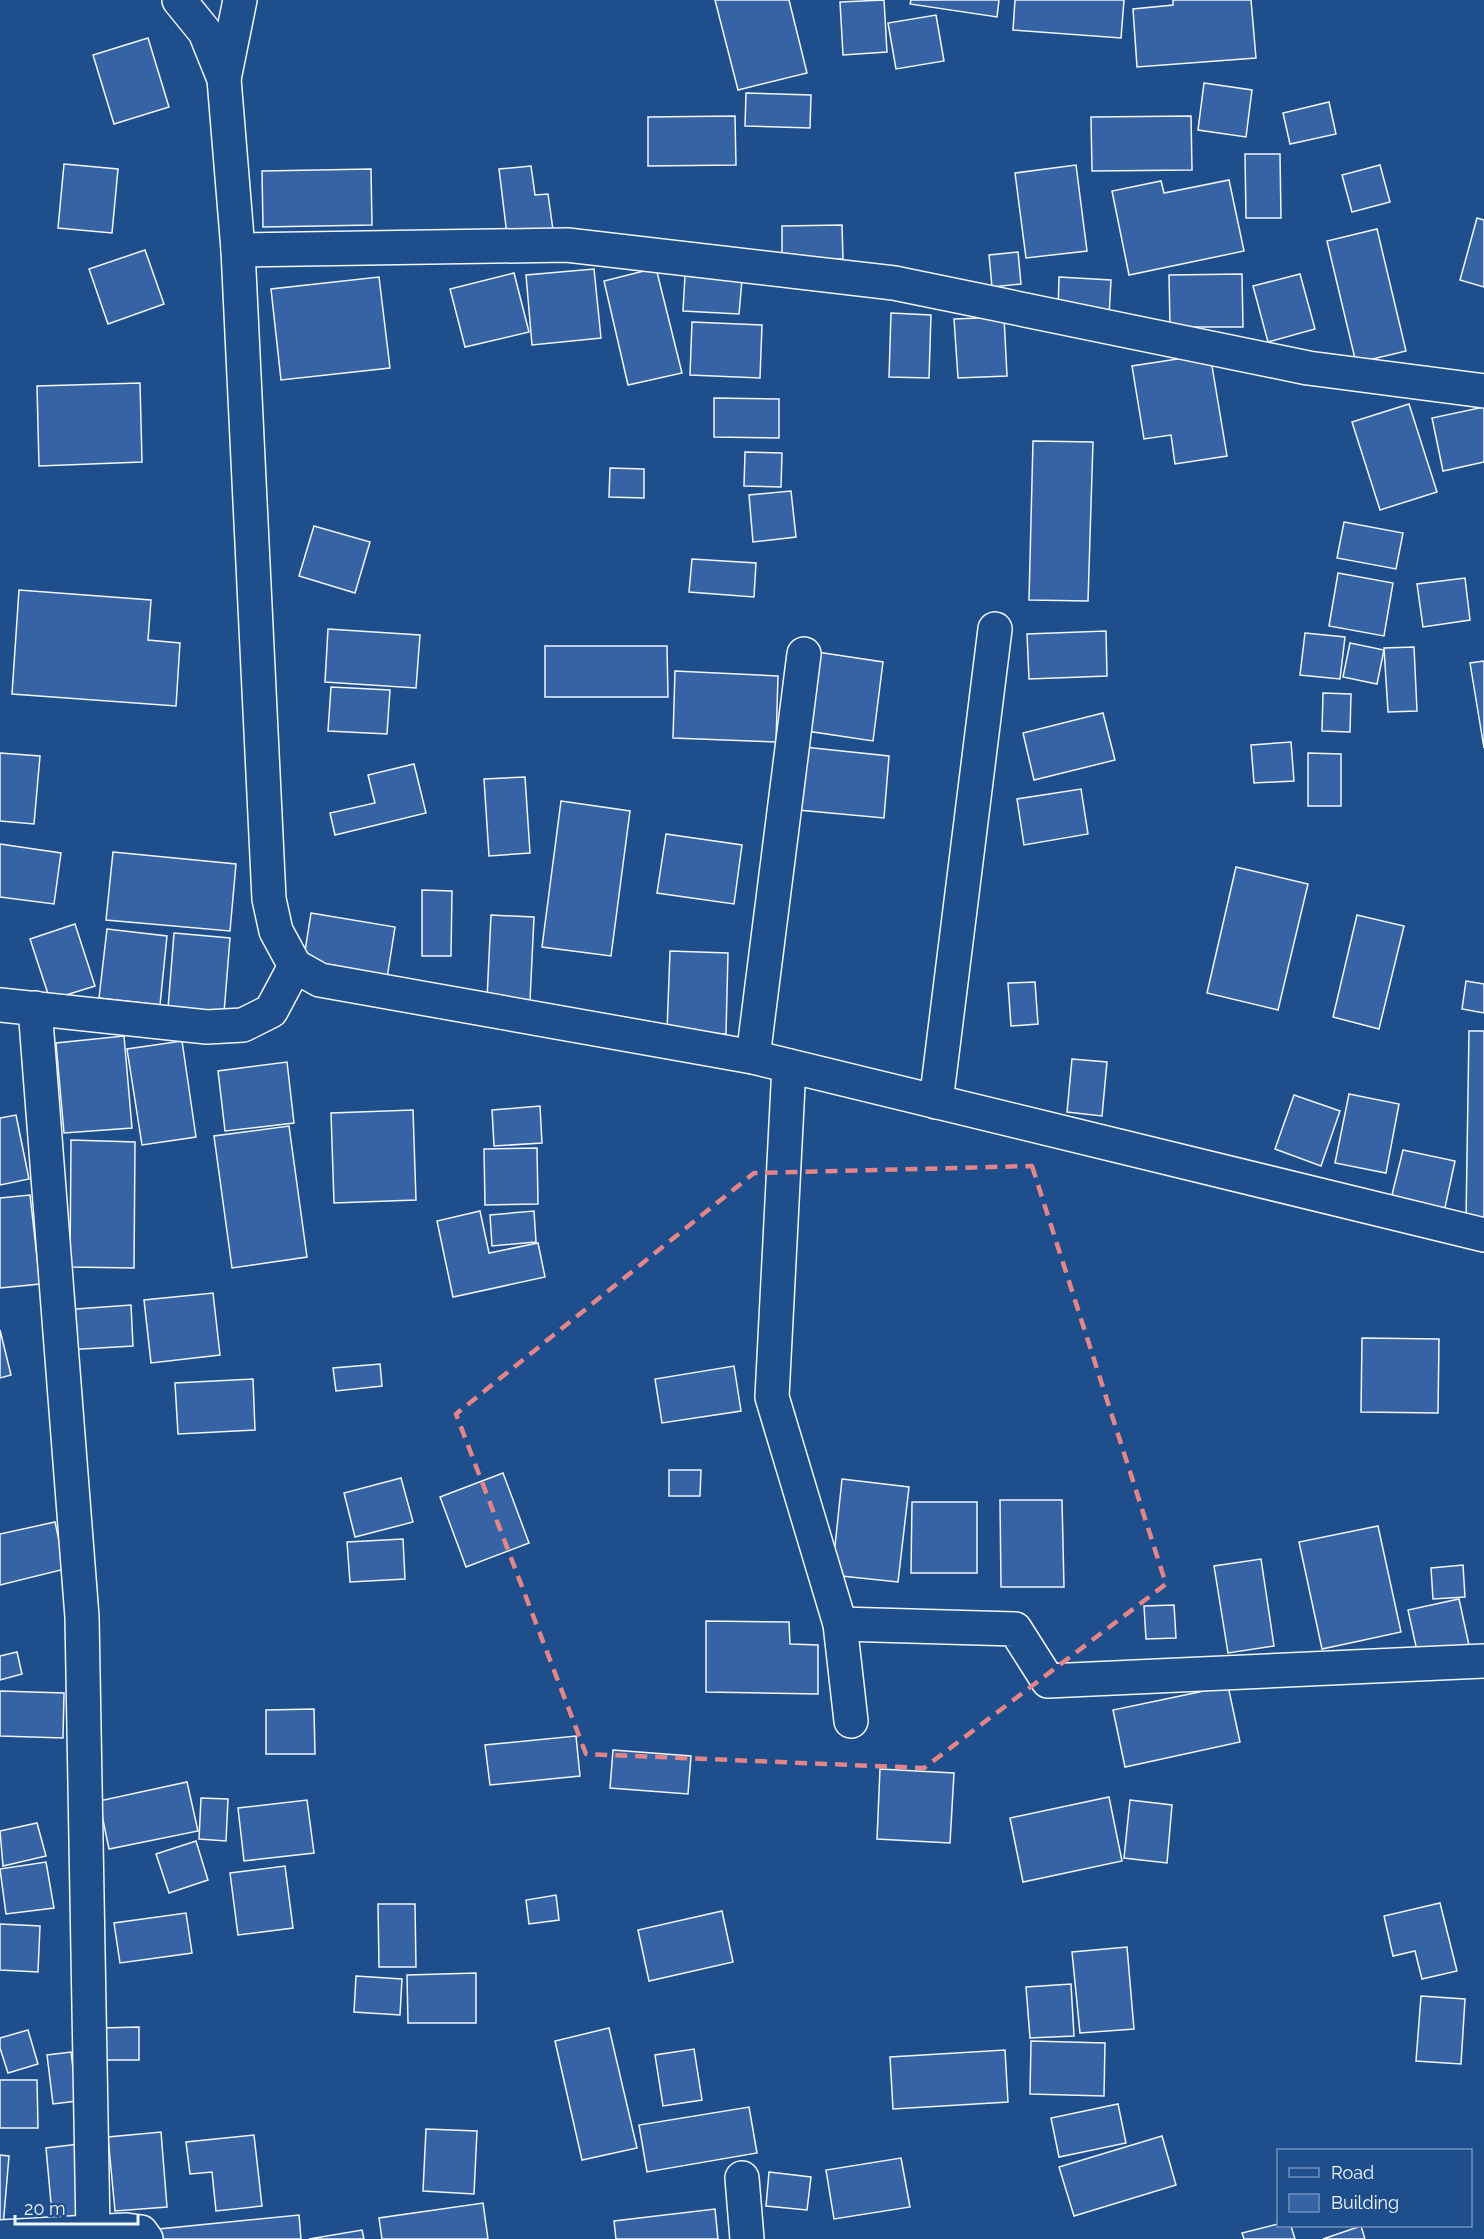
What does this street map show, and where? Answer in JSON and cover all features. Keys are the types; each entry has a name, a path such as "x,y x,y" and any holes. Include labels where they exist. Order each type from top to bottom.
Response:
{"street":[{"path":"179,0 205,32 224,79"},
{"path":"240,0 224,79 238,250 269,899 276,931 295,966 320,980 753,1057 1484,1235"},
{"path":"238,250 567,245 894,283 1308,368 1484,391"},
{"path":"936,1102 995,629"},
{"path":"753,1057 804,654"},
{"path":"0,1005 207,1027 243,1025 271,1011 295,966"},
{"path":"35,1008 82,1617 93,2231"},
{"path":"789,1066 772,1397 840,1624 851,1720"},
{"path":"840,1624 1015,1629 1048,1681 1484,1661"},
{"path":"742,2178 747,2239"},
{"path":"0,2237 93,2231 141,2232 146,2239"}],"highlighted area":[{"path":"1032,1166 1166,1584 924,1768 586,1754 456,1414 754,1173"}],"building":[{"path":"715,0 789,0 807,73 738,90"},
{"path":"884,0 887,52 843,55 840,2"},
{"path":"911,0 999,0 997,17 910,4"},
{"path":"1015,0 1124,0 1121,38 1013,30"},
{"path":"1173,0 1251,0 1256,58 1137,67 1133,9 1173,5"},
{"path":"936,15 944,61 896,69 888,23"},
{"path":"148,38 169,107 114,124 93,55"},
{"path":"1204,83 1252,90 1246,137 1198,130"},
{"path":"746,93 811,95 810,128 745,126"},
{"path":"1329,102 1336,134 1290,144 1283,113"},
{"path":"735,116 736,165 648,166 648,117"},
{"path":"1191,116 1192,170 1092,171 1091,117"},
{"path":"1245,154 1280,154 1281,218 1246,218"},
{"path":"64,164 118,169 112,233 58,228"},
{"path":"1076,165 1087,251 1026,258 1015,173"},
{"path":"1380,165 1390,202 1352,212 1342,175"},
{"path":"531,166 535,195 548,194 553,230 507,235 499,169"},
{"path":"371,169 372,225 263,227 262,171"},
{"path":"1229,180 1244,251 1129,275 1112,191 1161,181 1164,193"},
{"path":"1477,218 1484,220 1484,287 1460,280"},
{"path":"842,225 843,259 782,259 782,226"},
{"path":"1377,229 1406,351 1356,363 1327,241"},
{"path":"145,250 164,304 108,324 89,269"},
{"path":"1018,252 1021,284 992,287 989,255"},
{"path":"656,268 682,373 628,385 604,281"},
{"path":"594,269 601,338 532,345 526,275"},
{"path":"514,273 529,332 465,347 450,289"},
{"path":"1242,274 1243,327 1170,327 1169,275"},
{"path":"1300,274 1315,329 1268,342 1253,286"},
{"path":"685,276 742,280 739,314 683,311"},
{"path":"379,277 390,368 281,380 271,289"},
{"path":"1059,277 1111,280 1109,316 1058,313"},
{"path":"891,313 931,315 929,378 889,377"},
{"path":"1004,317 1007,376 958,378 954,319"},
{"path":"692,322 762,325 760,378 690,375"},
{"path":"1210,354 1227,456 1175,464 1171,435 1144,439 1132,366"},
{"path":"140,383 142,462 39,466 37,386"},
{"path":"714,398 779,399 779,438 714,437"},
{"path":"1409,404 1437,492 1380,510 1352,422"},
{"path":"1484,407 1484,462 1443,471 1432,418"},
{"path":"1033,441 1093,442 1088,601 1029,600"},
{"path":"745,452 782,453 781,487 744,486"},
{"path":"610,468 644,469 644,498 609,497"},
{"path":"791,491 796,537 753,542 749,495"},
{"path":"1344,522 1403,533 1396,569 1337,558"},
{"path":"314,526 370,542 355,593 299,576"},
{"path":"692,559 756,563 754,597 689,592"},
{"path":"1338,573 1393,583 1384,636 1329,626"},
{"path":"1465,578 1470,620 1423,627 1417,584"},
{"path":"19,590 151,600 148,640 180,643 176,706 12,694"},
{"path":"328,629 420,635 416,688 325,682"},
{"path":"1106,631 1107,676 1029,679 1027,634"},
{"path":"1305,633 1345,637 1340,679 1300,675"},
{"path":"1350,643 1384,650 1377,684 1343,677"},
{"path":"545,646 667,646 668,697 545,697"},
{"path":"1414,647 1417,711 1388,712 1384,648"},
{"path":"817,652 883,662 873,741 807,731"},
{"path":"1484,661 1484,748 1470,663"},
{"path":"675,671 778,676 776,742 673,738"},
{"path":"331,687 390,690 387,734 328,731"},
{"path":"1323,693 1351,694 1350,732 1322,731"},
{"path":"1103,713 1115,760 1034,780 1023,733"},
{"path":"1291,742 1294,781 1254,783 1251,745"},
{"path":"804,747 889,756 884,818 798,810"},
{"path":"0,753 40,756 34,824 0,821"},
{"path":"1308,753 1341,754 1341,806 1308,806"},
{"path":"414,764 426,813 335,835 330,813 375,803 368,775"},
{"path":"525,777 530,853 489,856 484,779"},
{"path":"1081,789 1088,834 1024,845 1017,799"},
{"path":"561,801 630,811 611,956 542,947"},
{"path":"666,834 742,845 734,904 657,893"},
{"path":"0,844 61,853 54,904 0,897"},
{"path":"113,852 236,864 230,931 106,920"},
{"path":"1236,867 1308,884 1278,1010 1207,993"},
{"path":"422,890 452,891 451,956 422,956"},
{"path":"311,913 395,927 387,978 303,964"},
{"path":"491,915 534,917 530,1001 487,999"},
{"path":"1357,915 1404,926 1379,1029 1333,1017"},
{"path":"75,924 95,986 50,1000 30,939"},
{"path":"107,929 167,936 160,1005 99,998"},
{"path":"174,933 230,938 224,1013 168,1008"},
{"path":"670,951 728,953 726,1034 667,1031"},
{"path":"1466,981 1484,984 1484,1013 1462,1009"},
{"path":"1035,982 1038,1024 1011,1026 1008,983"},
{"path":"1469,1031 1484,1031 1484,1219 1466,1219"},
{"path":"124,1036 132,1128 64,1133 56,1043"},
{"path":"182,1041 196,1137 142,1145 127,1049"},
{"path":"1072,1059 1107,1062 1102,1116 1067,1112"},
{"path":"287,1062 294,1123 225,1131 218,1071"},
{"path":"1349,1094 1399,1104 1386,1173 1335,1163"},
{"path":"1294,1095 1340,1111 1321,1166 1275,1149"},
{"path":"540,1106 542,1143 494,1146 492,1110"},
{"path":"413,1110 416,1200 334,1203 331,1113"},
{"path":"16,1115 29,1179 0,1185 0,1118"},
{"path":"289,1126 307,1257 232,1268 214,1136"},
{"path":"71,1140 135,1142 134,1268 70,1267"},
{"path":"537,1148 538,1204 485,1205 484,1149"},
{"path":"1403,1150 1455,1161 1444,1212 1391,1199"},
{"path":"30,1195 40,1284 0,1288 0,1198"},
{"path":"480,1211 489,1253 538,1243 545,1277 453,1297 437,1221"},
{"path":"534,1211 536,1242 492,1246 490,1215"},
{"path":"213,1293 220,1355 151,1363 144,1300"},
{"path":"131,1305 133,1346 65,1350 62,1310"},
{"path":"0,1330 11,1375 0,1378"},
{"path":"1362,1338 1439,1339 1438,1413 1361,1412"},
{"path":"380,1364 382,1386 336,1391 333,1368"},
{"path":"734,1366 741,1411 662,1423 655,1379"},
{"path":"253,1379 255,1430 178,1434 175,1383"},
{"path":"669,1470 701,1470 700,1496 669,1496"},
{"path":"503,1473 529,1543 466,1567 440,1497"},
{"path":"401,1478 413,1522 355,1537 344,1493"},
{"path":"842,1479 909,1487 898,1582 832,1575"},
{"path":"1000,1500 1062,1500 1064,1587 1001,1587"},
{"path":"912,1502 977,1502 977,1573 911,1573"},
{"path":"55,1522 65,1569 0,1585 0,1534"},
{"path":"1378,1526 1401,1632 1322,1649 1299,1542"},
{"path":"403,1539 405,1579 350,1582 347,1542"},
{"path":"1261,1559 1274,1646 1228,1653 1214,1566"},
{"path":"1463,1565 1465,1597 1433,1599 1431,1568"},
{"path":"1459,1599 1470,1650 1419,1660 1408,1610"},
{"path":"1174,1605 1176,1638 1146,1639 1144,1606"},
{"path":"706,1621 789,1622 790,1644 818,1645 818,1694 706,1692"},
{"path":"17,1652 22,1674 0,1680 0,1656"},
{"path":"1228,1686 1240,1742 1125,1767 1113,1710"},
{"path":"0,1691 64,1693 63,1738 0,1736"},
{"path":"314,1709 315,1754 266,1754 266,1710"},
{"path":"576,1736 580,1776 490,1785 485,1745"},
{"path":"613,1750 691,1756 688,1794 610,1788"},
{"path":"880,1769 954,1773 950,1843 877,1839"},
{"path":"187,1782 198,1831 109,1849 99,1801"},
{"path":"1109,1797 1122,1861 1023,1882 1010,1818"},
{"path":"201,1798 228,1799 226,1841 199,1839"},
{"path":"307,1800 314,1853 244,1861 238,1808"},
{"path":"1130,1800 1172,1805 1167,1863 1124,1858"},
{"path":"37,1823 46,1856 3,1866 0,1831"},
{"path":"196,1841 208,1880 169,1893 156,1854"},
{"path":"46,1862 54,1908 6,1914 0,1869"},
{"path":"285,1866 293,1928 238,1935 230,1873"},
{"path":"556,1895 559,1920 529,1924 526,1900"},
{"path":"1440,1903 1457,1971 1422,1979 1415,1951 1393,1956 1384,1916"},
{"path":"378,1904 415,1904 416,1967 379,1967"},
{"path":"722,1911 733,1962 649,1981 638,1930"},
{"path":"186,1913 192,1953 120,1963 114,1923"},
{"path":"0,1924 40,1926 38,1972 0,1970"},
{"path":"1127,1947 1134,2029 1080,2033 1072,1952"},
{"path":"476,1973 476,2023 408,2023 407,1975"},
{"path":"356,1976 402,1979 400,2015 354,2012"},
{"path":"1071,1984 1074,2036 1030,2038 1026,1987"},
{"path":"1421,1996 1465,1999 1461,2064 1416,2061"},
{"path":"139,2027 139,2060 101,2060 101,2028"},
{"path":"609,2028 637,2148 582,2160 555,2041"},
{"path":"28,2030 38,2064 8,2073 0,2048 0,2038"},
{"path":"1031,2041 1105,2043 1104,2096 1030,2094"},
{"path":"694,2049 702,2100 663,2106 655,2055"},
{"path":"1005,2050 1008,2102 893,2109 890,2057"},
{"path":"71,2052 77,2101 53,2104 47,2055"},
{"path":"0,2080 37,2080 38,2128 0,2128"},
{"path":"1118,2104 1126,2143 1059,2157 1051,2118"},
{"path":"749,2107 757,2153 647,2172 639,2125"},
{"path":"426,2129 477,2131 474,2194 423,2191"},
{"path":"161,2132 167,2207 115,2211 108,2137"},
{"path":"254,2135 262,2206 216,2211 212,2172 190,2174 186,2142"},
{"path":"1162,2136 1176,2185 1074,2216 1059,2167"},
{"path":"79,2144 87,2222 53,2225 46,2148"},
{"path":"0,2155 9,2156 3,2227 0,2227"},
{"path":"901,2158 910,2207 834,2219 826,2170"},
{"path":"769,2172 811,2177 807,2210 766,2206"},
{"path":"483,2203 488,2239 382,2239 379,2218"},
{"path":"715,2209 718,2239 616,2239 614,2221"},
{"path":"299,2215 301,2239 160,2239 159,2229"},
{"path":"1277,2224 1277,2227 1291,2227 1295,2239 1244,2239 1242,2233"},
{"path":"1361,2227 1365,2239 1323,2239"},
{"path":"362,2230 364,2239 309,2239"}]}
